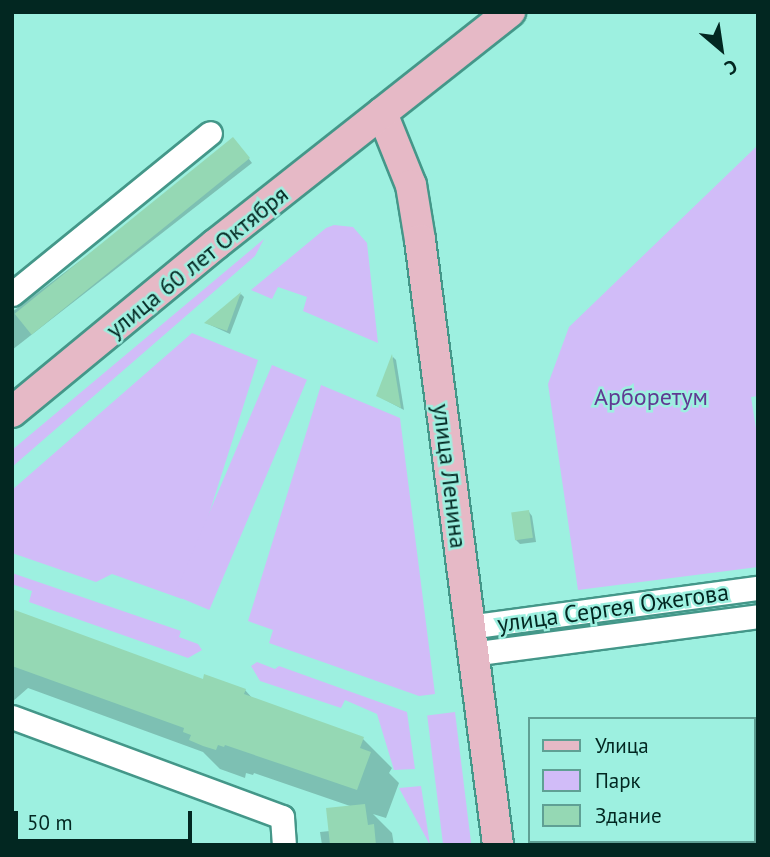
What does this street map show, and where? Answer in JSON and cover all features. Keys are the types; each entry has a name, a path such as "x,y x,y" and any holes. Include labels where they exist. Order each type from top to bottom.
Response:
{"main road":[{"name":"улица 60 лет Октября","path":"12,412 216,244 510,12"},
{"name":"улица Ленина","path":"383,113 411,185 498,845"}],"street":[{"path":"12,294 210,133"},
{"name":"улица Сергея Ожегова","path":"470,641 758,588"},
{"name":"улица Сергея Ожегова","path":"470,641 758,616"},
{"path":"12,717 282,817 285,845"}],"green space":[{"name":"Арборетум","path":"758,145 758,396 751,397 758,441 758,567 578,590 548,384 569,327"},
{"path":"334,225 353,227 367,243 378,343 303,311 307,297 278,287 272,299 251,290 326,228"},
{"path":"264,239 255,256 12,467 12,450"},
{"path":"192,333 258,360 182,599 112,574 96,582 12,553 12,490"},
{"path":"272,365 307,380 209,610 174,595"},
{"path":"321,385 400,418 435,694 419,696 269,643 273,630 248,621"},
{"path":"12,573 181,631 179,637 198,644 202,650 188,658 29,602 32,591 12,584"},
{"path":"257,662 275,669 279,666 407,712 415,769 394,770 377,714 345,700 341,708 260,681 251,666"},
{"path":"455,712 471,845 443,845 427,715"},
{"path":"421,786 430,845 399,788"}],"building":[{"path":"233,137 250,158 32,335 15,314"},
{"path":"241,292 227,331 204,323"},
{"path":"392,354 401,408 376,396"},
{"path":"529,510 533,538 515,540 511,513"},
{"path":"12,609 203,679 204,674 246,689 244,694 364,737 360,748 371,752 357,790 225,745 218,745 216,750 203,746 189,740 191,735 183,732 184,728 12,666"},
{"path":"365,804 368,825 374,824 376,845 330,845 326,808"}]}
